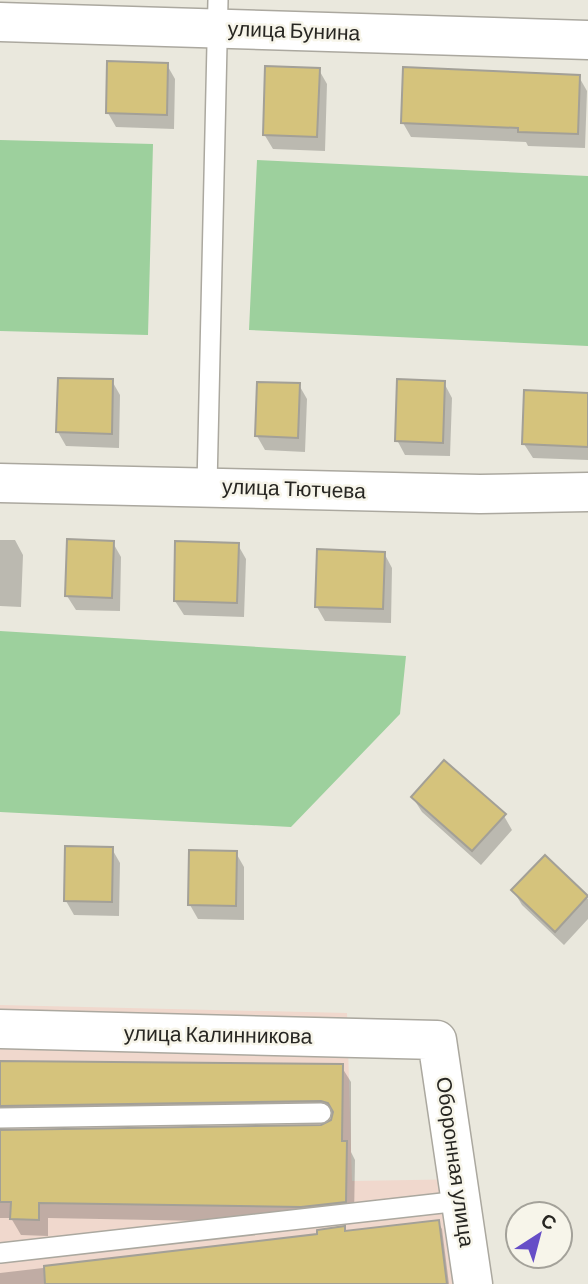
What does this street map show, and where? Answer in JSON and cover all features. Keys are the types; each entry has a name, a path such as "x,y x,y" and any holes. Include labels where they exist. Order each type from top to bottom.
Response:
{"street":[{"name":"улица Бунина","path":"0,22 218,15 588,40"},
{"name":"улица Тютчева","path":"0,483 480,494 588,492"},
{"name":"улица Калинникова","path":"0,1030 437,1040"},
{"name":"Оборонная улица","path":"437,1040 473,1284"}],"lane":[{"path":"207,486 218,15"},
{"path":"0,1118 321,1113"},
{"path":"0,1253 460,1200"}],"shaded area":[{"path":"0,1005 347,1013 352,1181 472,1179 486,1284 0,1284"}],"green space":[{"path":"0,140 153,144 148,335 0,331"},
{"path":"257,160 588,176 588,346 249,330"},
{"path":"0,631 406,656 400,714 291,827 0,812"}],"building":[{"path":"107,61 168,63 167,115 106,113"},
{"path":"265,66 320,68 317,137 263,135"},
{"path":"403,67 580,75 578,134 518,132 518,128 401,123"},
{"path":"58,378 113,379 112,434 56,432"},
{"path":"397,379 445,381 443,443 395,441"},
{"path":"257,382 300,383 298,438 255,436"},
{"path":"524,390 588,393 588,447 522,444"},
{"path":"67,539 114,541 112,598 65,596"},
{"path":"175,541 239,543 237,603 174,601"},
{"path":"317,549 385,552 383,609 315,607"},
{"path":"444,760 506,814 472,851 411,797"},
{"path":"65,846 113,847 112,902 64,901"},
{"path":"189,850 237,851 236,906 188,905"},
{"path":"545,855 588,896 555,932 511,890"},
{"path":"0,1061 343,1064 342,1141 347,1141 346,1202 301,1207 39,1203 39,1220 10,1219 11,1202 0,1202 0,1130 321,1125 331,1120 333,1112 328,1103 321,1101 0,1106"},
{"path":"439,1220 447,1284 45,1284 44,1266 317,1234 317,1230 345,1226 345,1231"}]}
